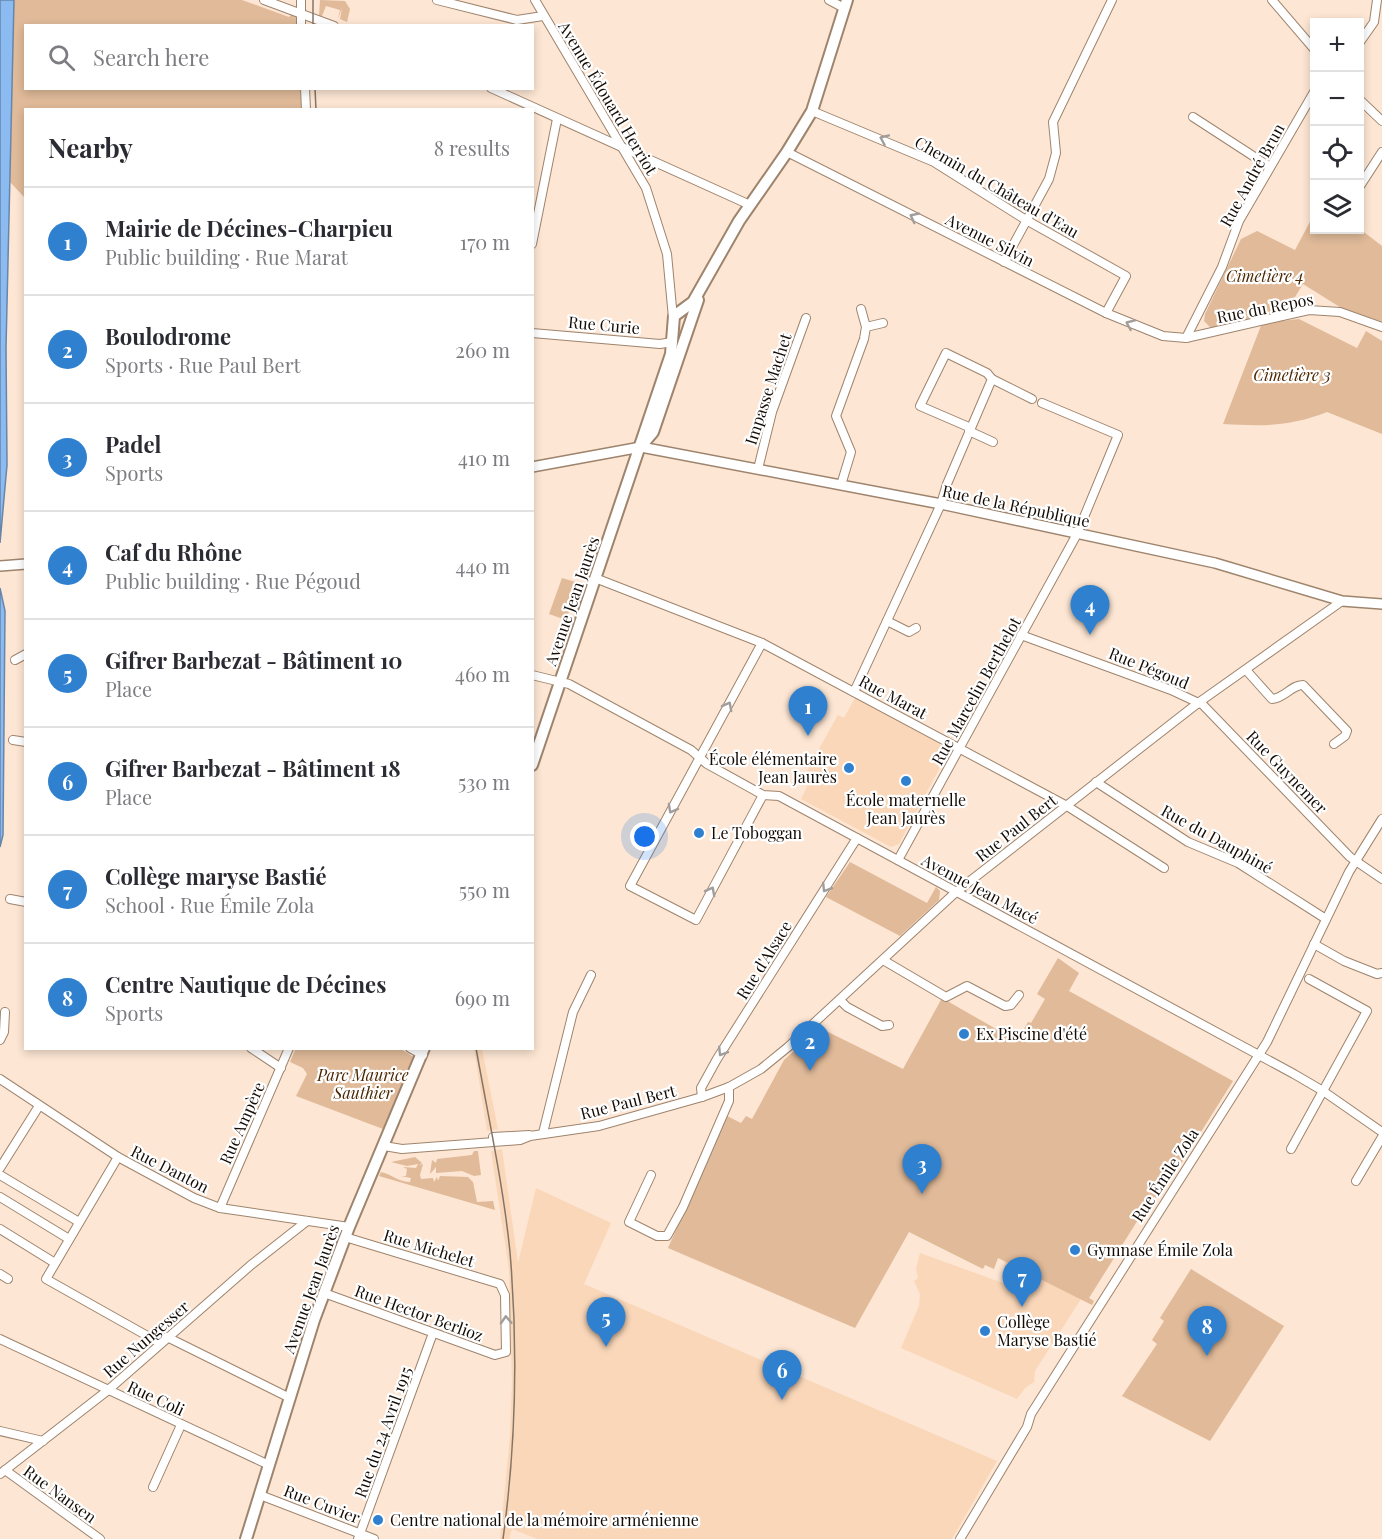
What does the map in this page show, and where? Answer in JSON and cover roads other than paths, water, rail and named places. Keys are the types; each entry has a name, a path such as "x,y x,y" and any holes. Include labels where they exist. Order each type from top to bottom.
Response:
{"main road":[{"name":"Avenue Jean Jaurès","path":"534,759 641,447 672,342 673,320 676,313 693,302 750,205 812,111 846,4"},
{"name":"Avenue Jean Jaurès","path":"641,447 653,432 701,288"},
{"path":"682,311 688,315 690,324"},
{"name":"Avenue Jean Jaurès","path":"246,1539 324,1293 347,1232 424,1051"}],"street":[{"path":"264,0 329,24"},
{"path":"301,0 301,24"},
{"name":"Avenue Édouard Herriot","path":"437,0 517,20 543,16"},
{"name":"Avenue Édouard Herriot","path":"535,0 645,188 659,226 666,254 673,320"},
{"path":"829,0 846,4"},
{"path":"1004,262 1049,179 1056,153 1053,122 1113,0"},
{"path":"1272,0 1310,44"},
{"path":"1364,35 1374,22 1377,0"},
{"path":"305,90 306,108"},
{"path":"495,90 750,205"},
{"name":"Rue André Brun","path":"1186,338 1222,267 1239,221 1310,99"},
{"path":"1364,105 1382,121"},
{"name":"Chemin du Château d'Eau","path":"812,111 934,162 1026,220 1126,276 1106,313"},
{"path":"1193,117 1270,167"},
{"path":"534,230 558,119"},
{"name":"Avenue Silvin","path":"787,152 1106,313 1163,336 1186,338"},
{"path":"1363,180 1382,152"},
{"path":"672,300 682,311"},
{"path":"841,485 851,452 836,416 866,327 861,309"},
{"name":"Rue du Repos","path":"1186,338 1309,310 1340,312 1382,327"},
{"name":"Impasse Machet","path":"758,469 772,412 806,318"},
{"path":"866,327 883,323"},
{"name":"Rue Curie","path":"534,333 660,344 672,342"},
{"path":"993,442 921,406 946,352 987,372 992,379 1032,399"},
{"path":"854,692 941,504 992,379"},
{"name":"Rue Marcelin Berthelot","path":"898,860 1077,534 1118,435 1042,403"},
{"path":"534,466 641,447"},
{"name":"Rue de la République","path":"641,447 941,504 1215,563 1342,601 1382,604"},
{"path":"4,566 24,564"},
{"name":"Rue Marat","path":"595,578 762,643 1067,806 1164,868"},
{"name":"Rue Paul Bert","path":"384,1146 402,1149 458,1144 508,1135 530,1136 599,1126 702,1098 729,1087 761,1069 840,1000 956,892 1198,703 1342,601"},
{"path":"887,621 909,632 915,628"},
{"name":"Rue Pégoud","path":"1021,635 1171,690 1198,703"},
{"path":"762,643 630,886 696,920 763,795"},
{"path":"15,660 24,655"},
{"path":"1246,670 1272,699 1284,695 1296,685 1304,685 1347,731 1345,736 1334,744"},
{"name":"Avenue Jean Macé","path":"534,676 560,682 681,744 707,764 763,795 779,796 898,860 1323,1090 1382,1132"},
{"name":"Rue Guynemer","path":"1198,703 1206,707 1355,860 1382,879"},
{"path":"13,740 24,742"},
{"name":"Rue du Dauphiné","path":"1096,782 1188,842 1238,863 1326,920"},
{"name":"Rue Émile Zola","path":"960,1539 1028,1427 1031,1414 1267,1042 1355,860 1382,819"},
{"name":"Rue d'Alsace","path":"702,1098 701,1088 717,1059 857,838"},
{"path":"10,898 24,902"},
{"path":"1314,944 1344,961 1368,971 1382,973"},
{"path":"883,960 946,997 968,986 1005,1006 1011,1005 1019,995"},
{"path":"543,1133 573,1012 591,975"},
{"path":"1291,1149 1367,1011 1309,979"},
{"path":"840,1000 847,1007 882,1026 889,1024"},
{"path":"0,1040 4,1032 5,1012"},
{"path":"254,1050 281,1068"},
{"name":"Rue Ampère","path":"220,1208 288,1050"},
{"name":"Rue Danton","path":"0,1079 118,1157 194,1198 220,1208 307,1221 347,1232"},
{"path":"651,1175 629,1222 657,1236 667,1236 679,1216 729,1101 729,1087"},
{"path":"0,1168 39,1106"},
{"path":"1356,1181 1382,1137"},
{"path":"118,1157 46,1279 164,1340 290,1398"},
{"path":"0,1175 79,1222"},
{"path":"0,1197 69,1239"},
{"name":"Rue Nungesser","path":"3,1472 106,1391 307,1221"},
{"path":"0,1229 55,1263"},
{"name":"Rue Michelet","path":"347,1232 406,1255 496,1282 504,1287 506,1352"},
{"name":"Rue Hector Berlioz","path":"324,1293 495,1355 506,1352"},
{"name":"Rue du 24 Avril 1915","path":"358,1536 433,1333"},
{"name":"Rue Coli","path":"0,1340 269,1465"},
{"path":"153,1487 181,1425"},
{"path":"0,1431 43,1441"},
{"name":"Rue Nansen","path":"3,1472 100,1539"},
{"name":"Rue Cuvier","path":"260,1495 358,1536 374,1539"}],"water":[{"path":"0,0 14,0 6,348 7,465 0,543"},
{"path":"0,588 5,611 3,835 0,847"}],"tram line":[{"path":"313,0 313,24"},
{"path":"315,90 316,108"},
{"path":"476,1050 503,1201 513,1288 515,1360 513,1431 503,1539"}],"place":[{"name":"Caf du Rhône","path":"1090,635"},
{"name":"Mairie de Décines-Charpieu","path":"808,736"},
{"name":"École élémentaire Jean Jaurès","path":"849,768"},
{"name":"École maternelle Jean Jaurès","path":"906,781"},
{"name":"Le Toboggan","path":"699,833"},
{"name":"Ex Piscine d'été","path":"964,1034"},
{"name":"Boulodrome","path":"810,1071"},
{"name":"Padel","path":"922,1194"},
{"name":"Gymnase Émile Zola","path":"1075,1250"},
{"name":"Collège maryse Bastié","path":"1022,1307"},
{"name":"Collège Maryse Bastié","path":"985,1331"},
{"name":"Gifrer Barbezat - Bâtiment 10","path":"606,1347"},
{"name":"Centre Nautique de Décines","path":"1207,1356"},
{"name":"Gifrer Barbezat - Bâtiment 18","path":"782,1400"},
{"name":"Centre national de la mémoire arménienne","path":"378,1520"}],"park label":[{"name":"Cimetière 4","path":"1265,276"},
{"name":"Cimetière 3","path":"1292,375"},
{"name":"Parc Maurice Sauthier","path":"363,1084"}]}
